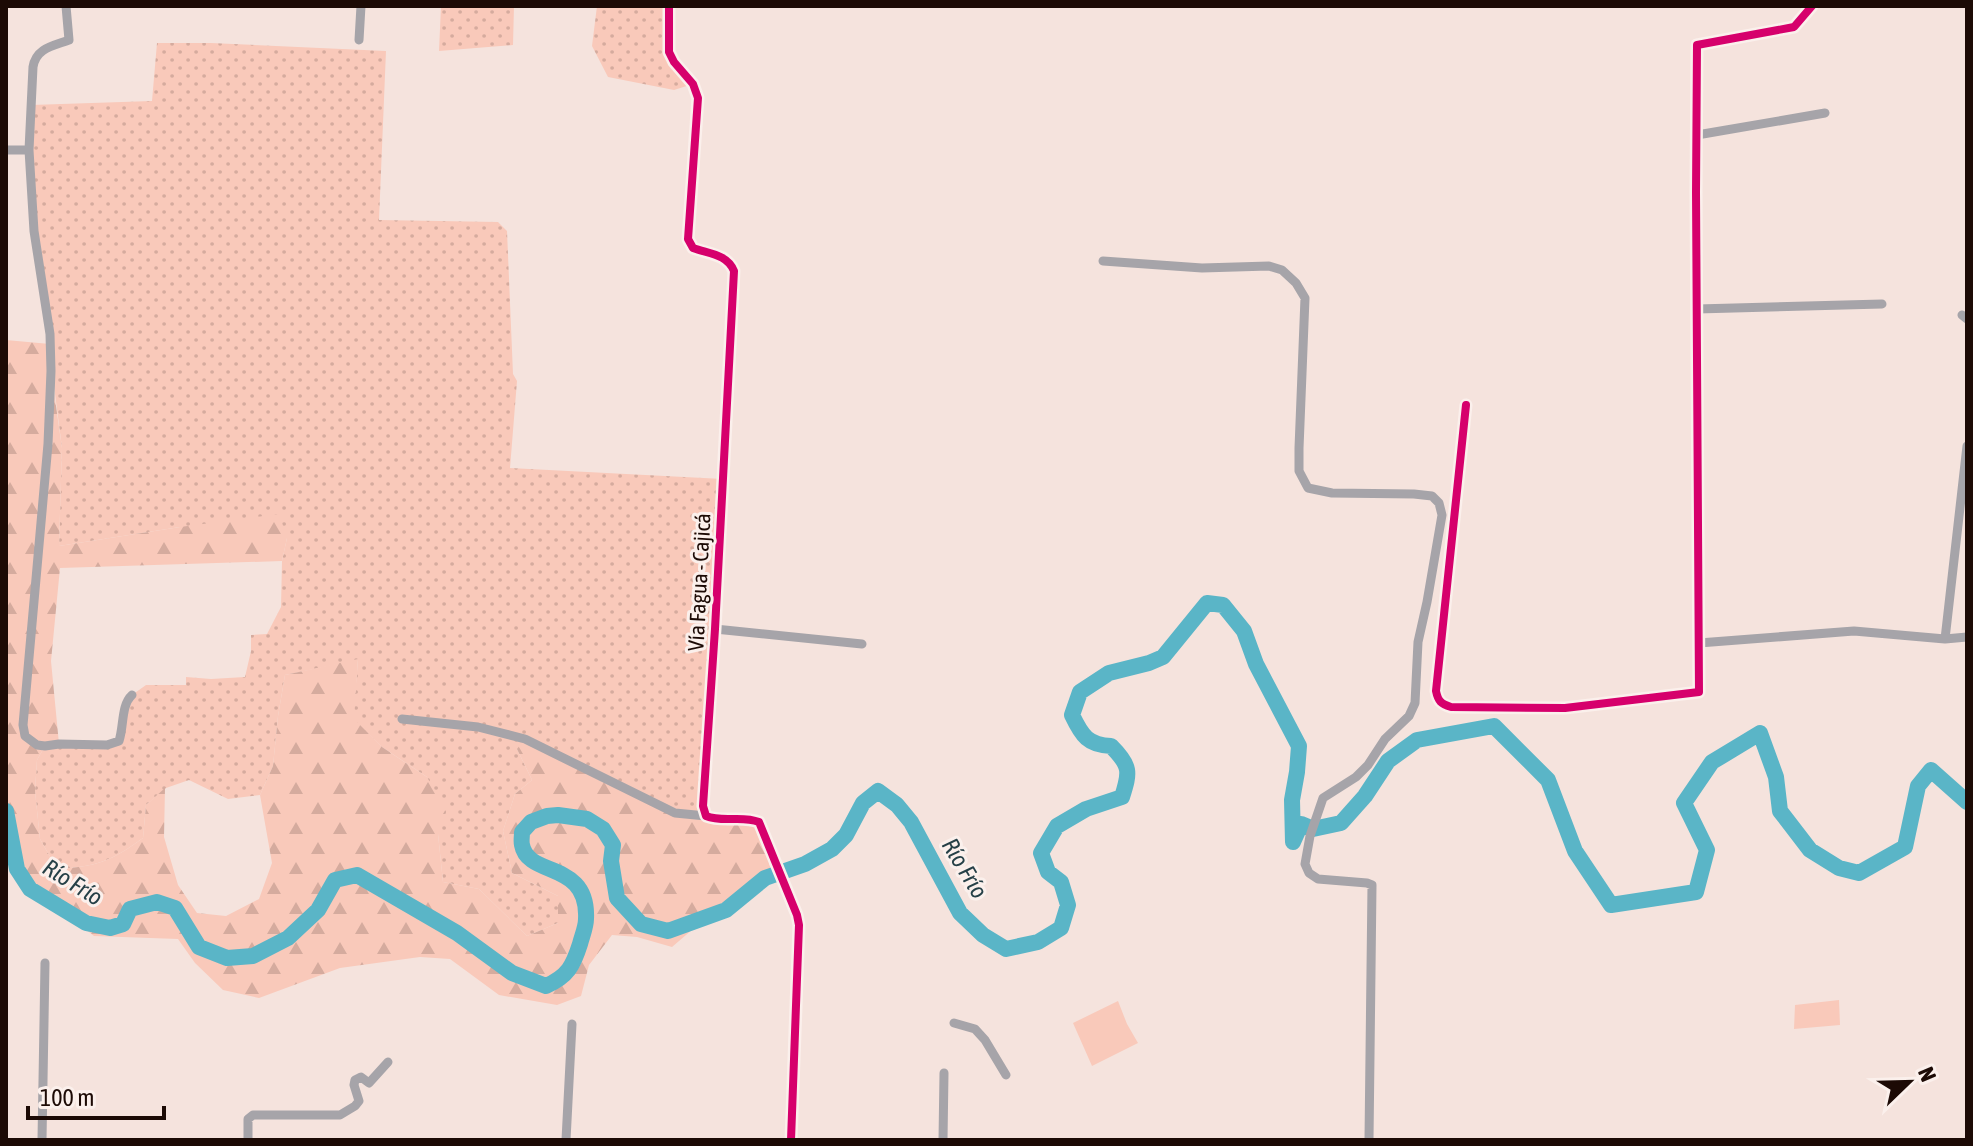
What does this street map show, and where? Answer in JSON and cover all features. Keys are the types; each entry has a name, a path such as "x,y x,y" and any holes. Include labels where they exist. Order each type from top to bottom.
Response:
{"street":[{"path":"66,6 69,40 40,50 34,59 29,150 34,231 50,334 51,371 48,444 23,725 25,736 37,745 45,746 107,745 119,741 125,701 132,695"},
{"path":"359,40 361,6"},
{"name":"Vía Fagua - Cajicá","path":"669,6 669,52 693,84 698,98 688,239 693,248 730,262 734,271 703,806 706,816"},
{"path":"1466,405 1437,698 1443,705 1451,707 1565,708 1699,692 1697,45 1794,27 1812,6"},
{"path":"1697,135 1825,113"},
{"path":"6,150 29,150"},
{"path":"1103,261 1202,268 1269,266 1282,270 1296,283 1305,298 1299,471 1308,488 1332,493 1432,496 1439,503 1442,515 1418,642 1415,703 1409,716 1385,739 1368,765 1356,777 1323,798 1314,819 1305,864 1309,873 1318,879 1372,885 1369,1140"},
{"path":"1697,309 1882,304"},
{"path":"1945,639 1967,446"},
{"path":"715,629 862,644"},
{"path":"1699,643 1854,631 1945,639 1967,637"},
{"path":"402,719 478,727 525,739 675,813 759,822 799,925 791,1140"},
{"path":"42,1140 45,963"},
{"path":"954,1023 975,1029 1006,1075"},
{"path":"566,1140 572,1024"},
{"path":"248,1140 248,1119 253,1115 340,1115 359,1101 355,1080 361,1077 369,1083 388,1062"},
{"path":"943,1140 944,1073"},
{"path":"1358,1117 1370,1119"}],"green space":[{"path":"441,6 514,6 513,45 439,51"},
{"path":"597,6 669,6 669,52 693,84 674,90 608,77 592,46"},
{"path":"157,43 386,51 379,220 498,222 507,231 513,374 517,381 510,468 723,479 706,816 695,816 517,749 532,780 515,794 503,831 512,873 558,896 558,923 527,936 479,889 443,882 427,777 382,747 353,719 358,660 285,675 273,766 260,795 228,799 189,780 166,788 146,805 143,838 112,857 82,867 57,869 40,839 35,791 37,760 45,746 119,741 132,695 146,685 186,685 186,677 245,677 251,635 267,634 281,607 282,561 287,538 180,527 59,546 62,448 34,231 31,105 152,101"},
{"path":"6,340 50,344 62,448 59,546 279,514 287,538 282,561 60,568 51,661 59,744 45,746 37,760 35,791 40,839 57,869 103,861 143,838 146,805 165,788 164,837 178,885 197,913 226,916 259,899 272,863 260,795 273,766 285,675 358,659 354,719 382,747 427,777 446,812 438,834 443,882 479,889 527,936 558,923 558,896 512,873 503,831 515,794 532,780 517,749 525,739 658,806 759,822 774,861 769,864 774,875 724,911 697,920 693,929 672,947 637,937 612,935 589,965 581,996 557,1005 499,995 450,959 420,957 340,968 259,998 223,990 195,963 178,939 94,936 30,889 17,869 6,811"},
{"path":"1839,1000 1840,1025 1794,1029 1795,1005"},
{"path":"1118,1001 1138,1043 1092,1066 1073,1023"}],"waterway":[{"name":"Río Frío","path":"6,811 17,869 30,889 86,923 110,928 123,924 130,909 157,902 175,908 199,947 227,958 253,956 288,938 318,910 335,880 357,875 457,933 512,973 546,986 569,970 586,919 584,900 578,887 569,878 527,855 522,845 522,832 531,822 558,815 587,819 603,829 613,845 611,861 617,898 641,924 668,931 726,910 765,878 805,864 832,849 846,835 863,803 878,791 897,805 911,822 960,913 983,935 1006,949 1038,942 1061,928 1068,905 1061,882 1048,872 1041,853 1057,826 1086,809 1122,797 1125,788 1127,770 1122,759 1111,746 1097,744 1087,738 1072,715 1080,692 1109,673 1163,657 1207,603 1223,605 1244,631 1256,664 1299,746 1292,800 1293,842 1301,824 1313,829 1341,823 1365,796 1388,761 1417,740 1494,726 1548,780 1575,851 1611,905 1696,892 1707,850 1684,803 1712,762 1760,733 1776,777 1780,811 1810,850 1839,868 1859,873 1905,847 1918,786 1931,770 1967,802"}],"cycle path":[{"path":"669,6 669,52 693,84 698,98 688,239 693,248 722,258 734,271 703,806 706,816 712,818 759,822 797,915 791,1140"},
{"path":"1466,405 1436,691 1440,702 1451,707 1565,708 1699,692 1697,45 1794,27 1812,6"}]}
